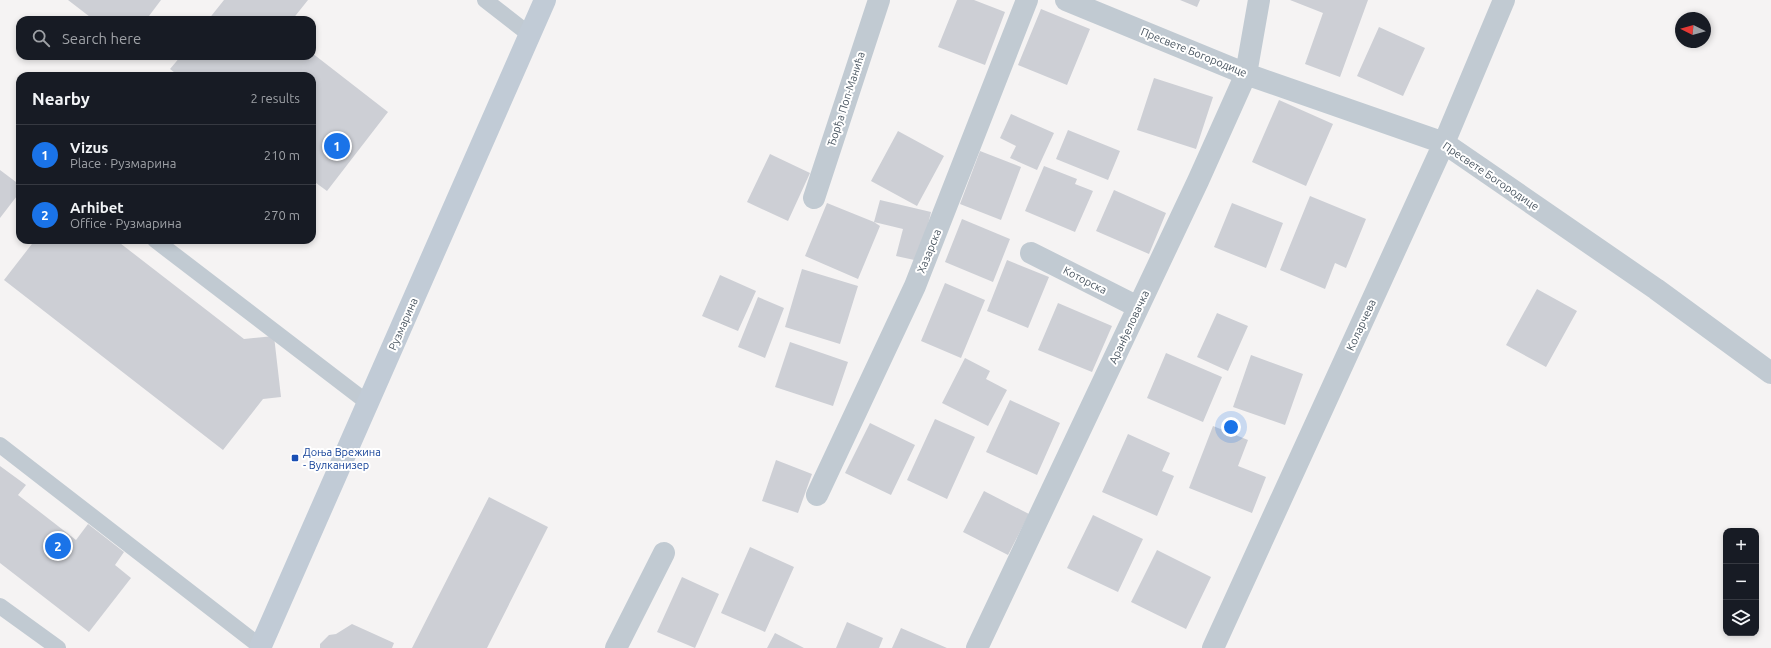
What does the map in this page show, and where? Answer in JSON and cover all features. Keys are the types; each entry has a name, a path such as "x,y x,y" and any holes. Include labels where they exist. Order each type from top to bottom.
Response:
{"main road":[{"name":"Рузмарина","path":"260,648 545,0"}],"street":[{"name":"Ђорђа Поп-Манића","path":"814,198 879,0"},
{"name":"Хазарска","path":"817,495 915,286 1027,0"},
{"name":"Пресвете Богородице","path":"1066,0 1246,74 1444,143 1656,288 1771,373"},
{"name":"Аранђеловачка","path":"977,648 1246,74 1259,0"},
{"name":"Коларчева","path":"1213,648 1444,143 1504,0"},
{"name":"Которска","path":"1031,253 1138,307"},
{"path":"616,648 664,553"}],"lane":[{"path":"485,0 530,35"},
{"path":"160,244 368,403"},
{"path":"0,445 260,648"},
{"path":"0,606 58,648"}],"building":[{"path":"68,0 161,0 149,16 89,16"},
{"path":"224,0 308,0 295,16 211,16"},
{"path":"957,0 974,0 1005,12 985,65 938,47"},
{"path":"1180,0 1200,0 1197,7"},
{"path":"1290,0 1368,0 1340,77 1305,64 1323,13"},
{"path":"1041,9 1090,29 1067,85 1018,65"},
{"path":"1379,27 1425,48 1403,96 1357,76"},
{"path":"316,56 388,112 327,191 316,183 316,72 174,72 170,69 178,60 316,60"},
{"path":"1154,78 1213,97 1196,149 1137,130"},
{"path":"1279,100 1333,124 1306,186 1252,162"},
{"path":"1011,114 1054,133 1037,170 1010,158 1016,146 1000,138"},
{"path":"1068,130 1120,151 1108,180 1056,159"},
{"path":"898,131 944,156 917,206 871,181"},
{"path":"980,151 1021,167 1001,220 960,204"},
{"path":"770,154 810,173 788,221 747,202"},
{"path":"1044,166 1077,179 1075,184 1093,191 1075,232 1025,211"},
{"path":"0,170 16,182 16,197 0,218"},
{"path":"1114,190 1166,213 1149,254 1096,231"},
{"path":"1310,196 1366,219 1346,268 1335,263 1325,289 1280,270"},
{"path":"880,200 931,212 919,261 896,256 903,229 874,222"},
{"path":"827,203 874,222 880,226 858,279 805,256"},
{"path":"1232,203 1283,223 1266,268 1214,247"},
{"path":"962,219 1010,239 993,282 945,262"},
{"path":"32,244 121,244 244,339 274,336 281,397 263,399 223,450 4,280"},
{"path":"1007,260 1049,277 1028,328 987,311"},
{"path":"802,269 858,286 840,344 785,327"},
{"path":"720,275 756,291 738,331 702,316"},
{"path":"945,283 985,300 961,358 921,341"},
{"path":"1537,289 1577,311 1546,367 1506,345"},
{"path":"758,297 784,308 765,358 738,347"},
{"path":"1058,303 1112,326 1092,372 1038,350"},
{"path":"1217,313 1248,326 1228,371 1197,357"},
{"path":"790,342 848,362 833,406 775,387"},
{"path":"1166,353 1222,377 1203,422 1147,398"},
{"path":"1251,355 1303,374 1285,425 1233,407"},
{"path":"965,358 990,371 986,379 1007,390 988,426 942,403"},
{"path":"1010,400 1060,423 1037,475 986,452"},
{"path":"935,419 975,437 947,499 907,480"},
{"path":"870,423 915,445 891,495 845,473"},
{"path":"1213,426 1248,440 1238,466 1266,477 1252,513 1189,488"},
{"path":"1128,434 1170,453 1162,471 1174,476 1157,516 1102,492"},
{"path":"776,460 812,474 798,513 762,501"},
{"path":"0,466 26,485 18,495 76,540 88,524 124,552 115,565 131,578 89,632 0,563"},
{"path":"984,491 1029,514 1008,555 963,532"},
{"path":"489,497 548,527 487,648 412,648"},
{"path":"1093,515 1143,539 1118,592 1067,568"},
{"path":"750,547 794,567 765,632 721,613"},
{"path":"1157,550 1211,577 1186,629 1131,602"},
{"path":"682,577 719,594 695,648 657,632"},
{"path":"847,622 883,638 879,648 836,648"},
{"path":"352,624 394,643 392,648 320,648 320,644 329,635 336,634"},
{"path":"901,628 947,648 892,648"},
{"path":"775,633 804,648 767,648"}],"place":[{"name":"Vizus","path":"337,146"},
{"name":"Доња Врежина - Вулканизер","path":"295,458"},
{"name":"Arhibet","path":"58,546"}]}
